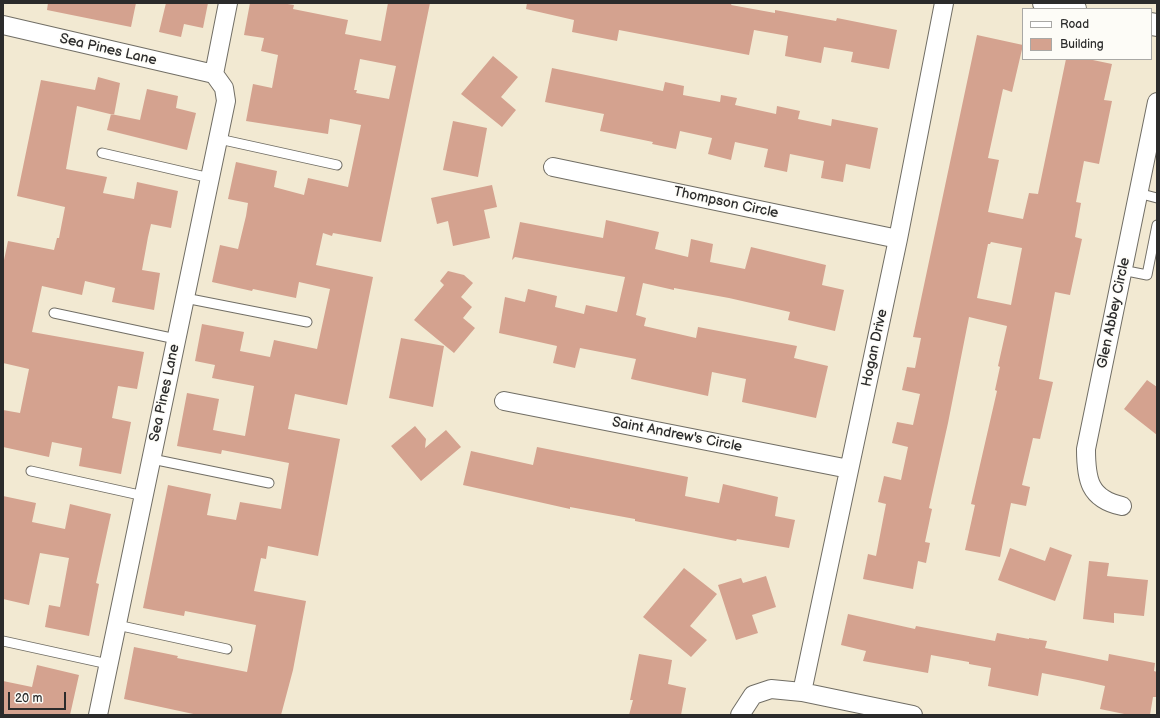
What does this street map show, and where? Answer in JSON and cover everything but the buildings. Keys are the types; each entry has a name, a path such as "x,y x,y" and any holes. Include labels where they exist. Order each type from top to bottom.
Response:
{"main road":[{"path":"1044,3 1070,8"}],"street":[{"path":"214,74 228,3"},
{"name":"Hogan Drive","path":"802,692 898,239 944,3"},
{"name":"Sea Pines Lane","path":"3,25 214,74 224,88 226,101 98,715"},
{"name":"Glen Abbey Circle","path":"1122,506 1108,503 1095,492 1086,472 1086,449 1157,102"},
{"name":"Thompson Circle","path":"553,167 898,239"},
{"name":"Saint Andrew's Circle","path":"504,401 849,469"},
{"path":"740,715 753,695 771,688 802,692 913,715"}],"lane":[{"path":"218,138 337,165"},
{"path":"102,153 210,178"},
{"path":"1138,194 1157,198"},
{"path":"1122,270 1147,275 1157,225"},
{"path":"185,298 307,322"},
{"path":"54,313 176,339"},
{"path":"152,459 269,483"},
{"path":"32,471 144,496"},
{"path":"117,625 228,649"},
{"path":"3,641 108,664"}]}
